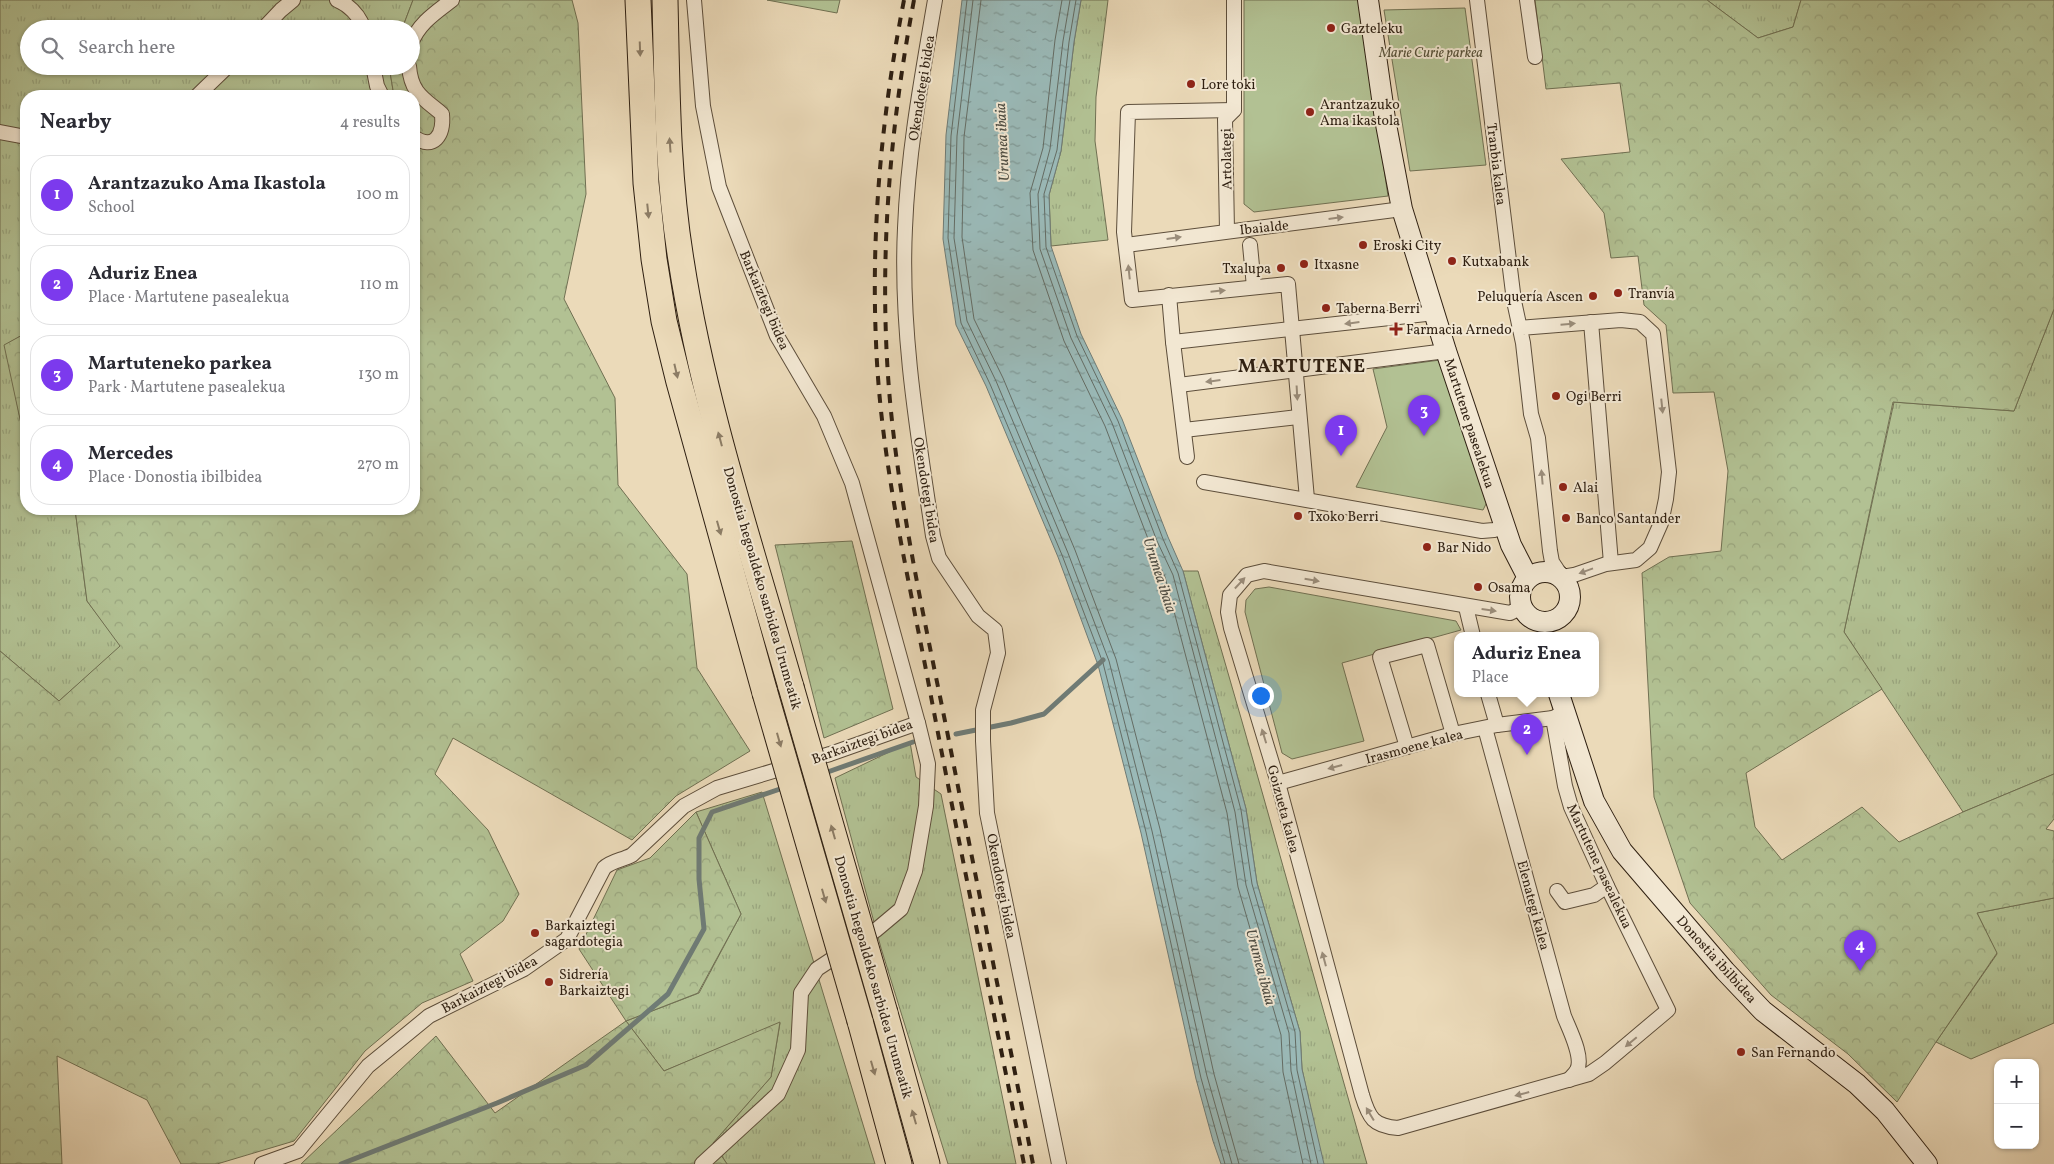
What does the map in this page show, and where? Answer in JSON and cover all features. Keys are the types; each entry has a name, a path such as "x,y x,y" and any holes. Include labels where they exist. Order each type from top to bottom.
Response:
{"highway":[{"name":"Donostia hegoaldeko sarbidea Urumeatik","path":"638,0 646,183 654,259 678,382 899,1164"},
{"name":"Donostia hegoaldeko sarbidea Urumeatik","path":"665,0 672,180 680,258 690,313 719,435 927,1164"}],"main road":[{"name":"Martutene pasealekua","path":"1368,0 1387,127 1402,209 1446,351 1505,526 1516,558 1528,578"},
{"path":"1525,612 1553,628 1563,616 1571,600 1571,591 1562,577 1548,571 1534,574 1522,586 1520,597 1525,612 1536,632"},
{"name":"Donostia ibilbidea","path":"1559,708 1594,801 1622,851 1725,971 1757,1004 1783,1028 1857,1084 1885,1110 1927,1164"}],"street":[{"path":"271,20 293,0"},
{"path":"337,0 350,7 360,20"},
{"path":"420,27 452,0"},
{"name":"Barkaiztegi bidea","path":"262,1164 298,1151 368,1066 429,1016 524,969 567,939 604,868 608,864 624,860 632,855 684,806 717,788 830,754 918,723 852,483 824,416 777,336 719,187 703,106 694,0"},
{"name":"Okendotegi bidea","path":"934,0 907,187 904,231 906,328 924,471 939,558 978,616 994,630 998,653 983,710 987,813 1059,1164"},
{"name":"Artolategi","path":"1227,231 1225,119 1234,110 1234,0"},
{"name":"Tranbia kalea","path":"1477,0 1514,301 1523,343 1531,414 1538,438 1550,551 1552,562 1562,577"},
{"path":"1527,0 1535,57"},
{"path":"203,90 219,75"},
{"path":"374,75 379,90"},
{"path":"410,75 414,90"},
{"path":"420,95 442,114 444,127 440,135 432,141 420,141"},
{"path":"1234,110 1128,112 1124,232 1132,300 1288,284 1293,330 1298,417 1307,499"},
{"path":"0,132 20,136"},
{"name":"Ibaialde","path":"1126,245 1402,209"},
{"path":"1250,245 1254,287"},
{"path":"1170,295 1173,342 1188,457"},
{"path":"1173,342 1435,313"},
{"path":"1519,328 1621,320 1640,322 1653,334 1668,472 1666,499 1661,523 1650,548 1636,560 1611,563 1562,577"},
{"path":"1591,322 1611,563"},
{"path":"1179,385 1446,351"},
{"path":"1184,430 1298,417"},
{"path":"1204,482 1482,531 1494,530 1505,526"},
{"name":"Goizueta kalea","path":"1525,612 1510,613 1466,607 1264,571 1247,575 1236,586 1230,595 1228,612 1278,783 1362,1095 1367,1112 1374,1122 1384,1127 1398,1128 1569,1080"},
{"path":"1466,607 1472,632"},
{"path":"1407,748 1380,657 1427,645 1453,734"},
{"path":"1488,697 1491,726"},
{"name":"Irasmoene kalea","path":"1278,783 1453,734 1559,708"},
{"name":"Martutene pasealekua","path":"1559,708 1565,786 1571,807 1607,886 1668,1010 1605,1063 1589,1074 1569,1080"},
{"path":"702,1164 778,1094 798,1050 801,993 817,969 876,930 901,909 915,871 926,806 928,764 918,723"},
{"name":"Elenategi kalea","path":"1491,726 1564,1016 1578,1053 1577,1070 1569,1080"},
{"path":"1557,891 1565,902 1594,895 1607,886"}],"green space":[{"path":"0,0 413,0 405,20 20,20 20,75 390,75 393,90 20,90 20,336 5,345 20,418 20,515 76,515 87,601 121,646 59,701 0,651"},
{"path":"413,0 572,0 578,23 586,194 564,299 615,398 618,485 687,574 697,668 750,751 676,796 632,840 453,738 435,774 488,830 519,894 503,921 460,954 473,981 422,1003 365,1051 294,1141 217,1164 181,1164 147,1100 57,1056 62,1164 0,1164 0,651 59,701 120,646 87,601 76,515 420,515 420,90 393,90 390,75 420,75 420,20 405,20"},
{"path":"767,0 840,0 837,13"},
{"path":"1081,0 1108,0 1096,97 1095,141 1108,240 1051,246 1049,195 1061,151"},
{"name":"Arantzazuko Ama ikastola","path":"1244,0 1359,0 1388,196 1254,212 1244,204"},
{"path":"1535,0 1707,0 1758,38 1793,27 1801,0 2054,0 2054,309 2014,411 1893,402 1844,632 1882,689 1746,773 1755,827 1782,860 1862,807 1899,842 1963,812 2054,774 2054,819 2046,829 2054,831 2054,898 1977,913 1997,953 1897,1102 1848,1054 1771,995 1690,903 1654,797 1642,573 1669,557 1721,551 1728,471 1714,392 1673,393 1666,325 1644,305 1638,256 1611,258 1604,213 1561,159 1630,152 1620,83 1546,89"},
{"path":"1707,0 1801,0 1793,27 1758,38"},
{"name":"Marie Curie parkea","path":"1465,8 1486,165 1410,171 1384,10"},
{"path":"2054,309 2054,774 1963,812 1844,632 1894,402 2014,411"},
{"path":"20,336 20,419 4,345"},
{"path":"1440,360 1487,502 1483,510 1356,487 1387,427 1373,369"},
{"path":"852,541 893,709 824,738 775,545"},
{"path":"1183,571 1198,571 1367,1164 1324,1164 1322,1161 1302,1069 1300,1032 1257,883 1246,809"},
{"path":"1269,587 1456,621 1461,630 1342,663 1364,741 1292,759 1282,753 1245,612 1246,600 1255,589"},
{"path":"910,742 916,777 941,794 1016,1164 948,1164 881,948 835,778"},
{"path":"762,792 875,1164 727,1164 713,1143 771,1077 780,1023 664,1071 626,1021 699,993 741,914 696,812"},
{"path":"696,812 741,914 698,993 626,1021 579,949 617,870 650,858"},
{"path":"2054,898 2054,1023 1971,1059 1936,1042 1997,954 1977,913"},
{"path":"626,1021 664,1071 780,1022 771,1077 713,1143 727,1164 301,1164 436,1036 495,1113"}],"water":[{"name":"Urumea ibaia","path":"962,0 1081,0 1061,151 1049,195 1051,246 1081,334 1122,419 1183,571 1246,809 1257,883 1300,1032 1302,1069 1324,1164 1221,1164 1196,1079 1141,833 1098,665 1058,557 986,386 956,325 943,239 946,135"}],"waterway":[{"path":"956,734 1044,714 1103,660"},
{"path":"822,774 913,742"},
{"path":"341,1164 497,1103 586,1065 668,994 704,929 699,879 699,838 712,812 786,787"}],"railway":[{"path":"904,0 884,128 877,213 875,299 878,383 888,466 902,548 1024,1164"},
{"path":"914,0 898,100 888,200 885,300 890,401 901,489 916,577 1033,1164"}],"place":[{"name":"Gazteleku","path":"1331,28"},
{"name":"Lore toki","path":"1191,84"},
{"name":"Arantzazuko Ama ikastola","path":"1310,112"},
{"name":"Eroski City","path":"1363,245"},
{"name":"Kutxabank","path":"1452,261"},
{"name":"Itxasne","path":"1304,264"},
{"name":"Txalupa","path":"1281,268"},
{"name":"Tranvía","path":"1618,293"},
{"name":"Peluquería Ascen","path":"1593,296"},
{"name":"Taberna Berri","path":"1326,308"},
{"name":"Farmacia Arnedo","path":"1396,329"},
{"name":"Ogi Berri","path":"1556,396"},
{"name":"Martuteneko parkea","path":"1424,436"},
{"name":"Arantzazuko Ama Ikastola","path":"1341,456"},
{"name":"Alai","path":"1563,487"},
{"name":"Txoko Berri","path":"1298,516"},
{"name":"Banco Santander","path":"1566,518"},
{"name":"Bar Nido","path":"1427,547"},
{"name":"Osama","path":"1478,587"},
{"name":"Aduriz Enea","path":"1527,755"},
{"name":"Barkaiztegi sagardotegia","path":"535,933"},
{"name":"Mercedes","path":"1860,971"},
{"name":"Sidrería Barkaiztegi","path":"549,982"},
{"name":"San Fernando","path":"1741,1052"}],"district":[{"name":"MARTUTENE","path":"1302,365"}]}
